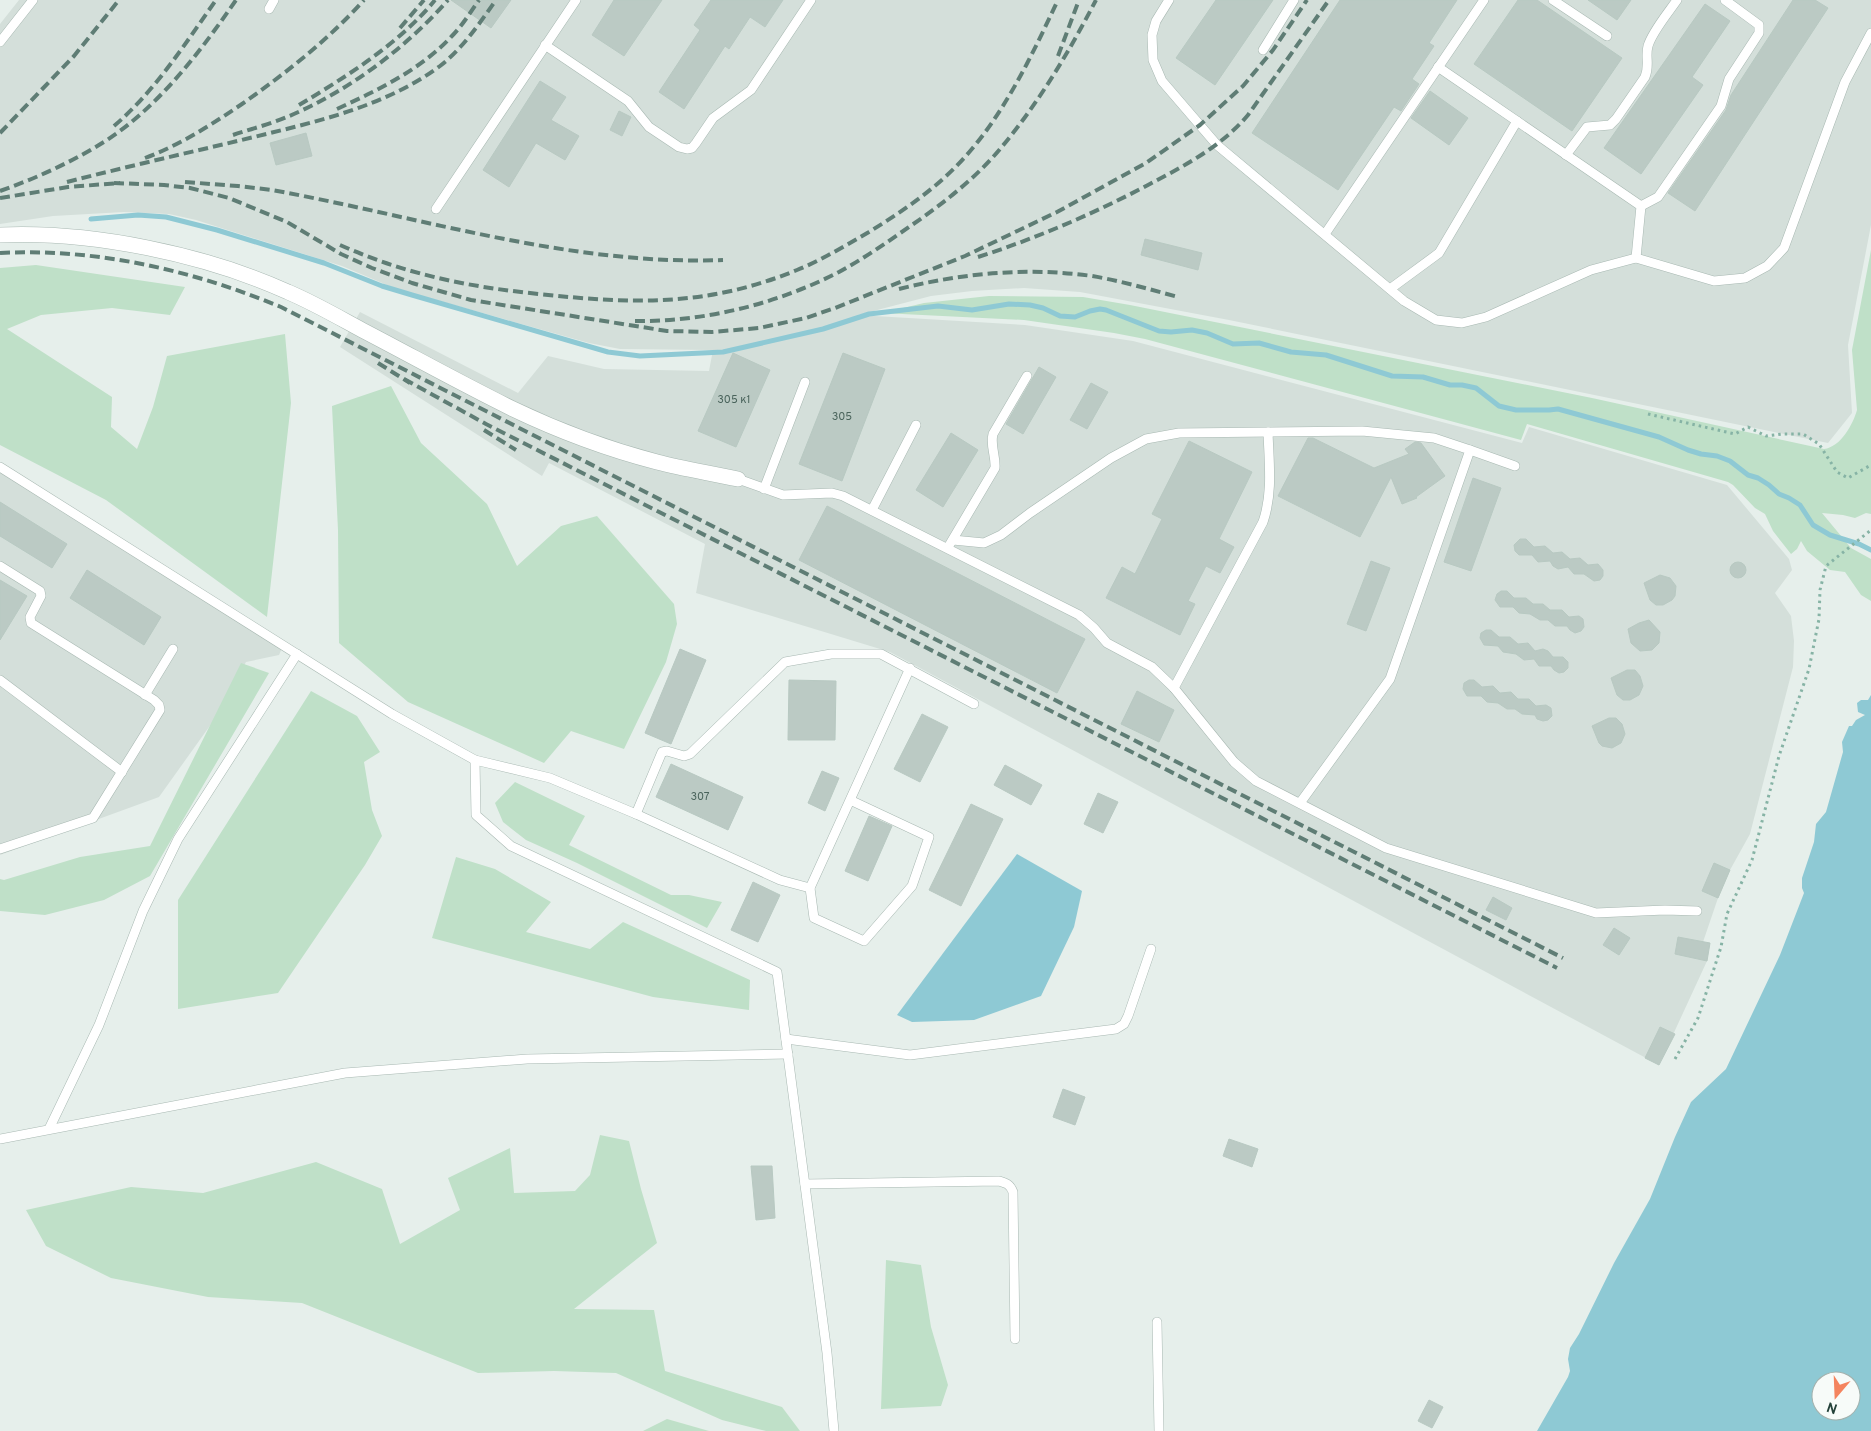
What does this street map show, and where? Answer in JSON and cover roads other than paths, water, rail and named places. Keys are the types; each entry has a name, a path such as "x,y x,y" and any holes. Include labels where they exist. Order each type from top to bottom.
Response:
{"street":[{"path":"0,236 56,236 128,245 168,253 254,278 322,308 513,409 550,425 591,442 658,462 738,479"}],"lane":[{"path":"0,42 33,0"},
{"path":"269,9 274,0"},
{"path":"436,209 576,0"},
{"path":"545,45 628,101 649,127 679,146 686,149 692,148 713,118 751,90 811,0"},
{"path":"1169,0 1156,21 1152,35 1153,60 1162,81 1217,145 1404,301 1436,320 1462,323 1486,317 1591,270 1636,258 1714,281 1745,278 1767,266 1784,248 1845,82 1871,33"},
{"path":"1262,50 1294,0"},
{"path":"1325,234 1484,0"},
{"path":"1553,0 1606,36"},
{"path":"1566,155 1587,127 1610,125 1616,119 1648,69 1647,48 1650,39 1677,0"},
{"path":"1642,206 1658,197 1716,113 1724,100 1726,85 1729,79 1759,33 1759,25 1753,19 1725,0"},
{"path":"1438,67 1642,206"},
{"path":"1390,289 1439,253 1517,121"},
{"path":"1636,258 1642,206"},
{"path":"950,544 995,468 996,462 991,441 993,434 1026,376"},
{"path":"764,489 806,382"},
{"path":"872,510 916,425"},
{"path":"1174,688 1263,522 1269,506 1268,432"},
{"path":"950,544 984,543 1001,535 1111,458 1146,439 1179,433 1371,432 1434,438 1515,466"},
{"path":"1300,803 1390,679 1470,450"},
{"path":"0,467 392,714 475,760 550,778 636,814 780,880 810,888"},
{"path":"738,479 784,495 832,493 843,496 950,544 1079,615 1094,628 1107,644 1152,667 1174,688 1234,762 1256,780 1386,848 1596,913 1665,910 1697,911"},
{"path":"0,566 40,591 41,596 30,617 31,623 145,695 159,705 160,710 94,818 0,849"},
{"path":"145,695 173,649"},
{"path":"49,1129 99,1025 143,911 178,839 297,654"},
{"path":"636,814 662,752 667,750 684,756 690,754 785,662 831,654 881,654 974,704"},
{"path":"850,800 929,837 912,886 864,941 814,918 810,888 850,800 910,668"},
{"path":"0,680 122,772"},
{"path":"475,760 476,815 511,846 777,972 805,1184 834,1431"},
{"path":"786,1039 910,1055 1116,1029 1124,1024 1128,1016 1150,949"},
{"path":"0,1140 345,1073 527,1059 788,1054"},
{"path":"805,1184 1006,1182 1011,1186 1013,1192 1015,1339"},
{"path":"1157,1322 1159,1431"}],"water":[{"path":"1871,695 1871,1431 1537,1431 1568,1377 1570,1371 1568,1359 1570,1348 1650,1199 1691,1102 1726,1069 1780,955 1804,893 1802,878 1814,842 1816,824 1826,812 1843,752 1842,742 1849,726 1852,726 1856,720 1865,715 1858,712 1857,703 1861,700 1868,700"},
{"path":"1017,854 1082,891 1074,927 1041,996 974,1020 912,1022 897,1015"}],"waterway":[{"path":"91,219 138,215 166,217 217,230 324,263 382,286 412,295 608,352 640,356 723,352 823,329 869,314 938,306 972,310 1009,304 1030,305 1043,308 1060,316 1075,317 1090,311 1106,310 1159,331 1192,330 1207,333 1233,344 1259,343 1291,352 1326,355 1392,376 1423,377 1450,385 1476,388 1499,406 1516,410 1558,409 1659,437 1688,450 1717,456 1730,461 1748,475 1758,478 1779,494 1800,505 1813,525 1830,535 1859,544 1871,550"}],"railway":[{"path":"0,133 74,56 119,0"},
{"path":"114,126 143,98 156,82 216,0"},
{"path":"0,191 68,162 107,140 126,126 144,111 194,58 236,0"},
{"path":"145,158 195,134 258,92 321,42 364,0"},
{"path":"400,28 424,0"},
{"path":"299,105 335,83 389,45 406,31 435,0"},
{"path":"233,135 287,117 353,82 394,52 448,0"},
{"path":"337,109 383,87 426,59 455,33 479,0"},
{"path":"67,182 303,125 375,102 419,80 440,66 463,44 496,0"},
{"path":"340,245 389,264 437,278 513,291 606,300 670,300 732,291 764,282 816,262 869,232 919,198 954,169 979,141 1005,103 1028,62 1058,0"},
{"path":"1058,56 1079,0"},
{"path":"635,321 687,318 740,309 765,302 839,272 909,227 957,191 980,171 1000,149 1052,77 1096,0"},
{"path":"114,183 190,188 229,198 287,222 341,254 372,268 412,283 471,300 667,331 712,332 759,328 806,318 835,308 965,256 1057,212 1146,163 1200,125 1243,86 1273,50 1307,0"},
{"path":"978,257 1043,234 1107,206 1175,171 1214,146 1248,115 1329,0"},
{"path":"185,182 272,190 552,248 666,260 723,260"},
{"path":"0,198 68,187 120,183"},
{"path":"0,253 72,254 143,264 213,282 281,307 1563,958"},
{"path":"899,289 971,275 1043,272 1103,278 1178,297"},
{"path":"378,363 410,383"},
{"path":"404,379 486,424 1557,968"},
{"path":"484,430 516,450"}]}
